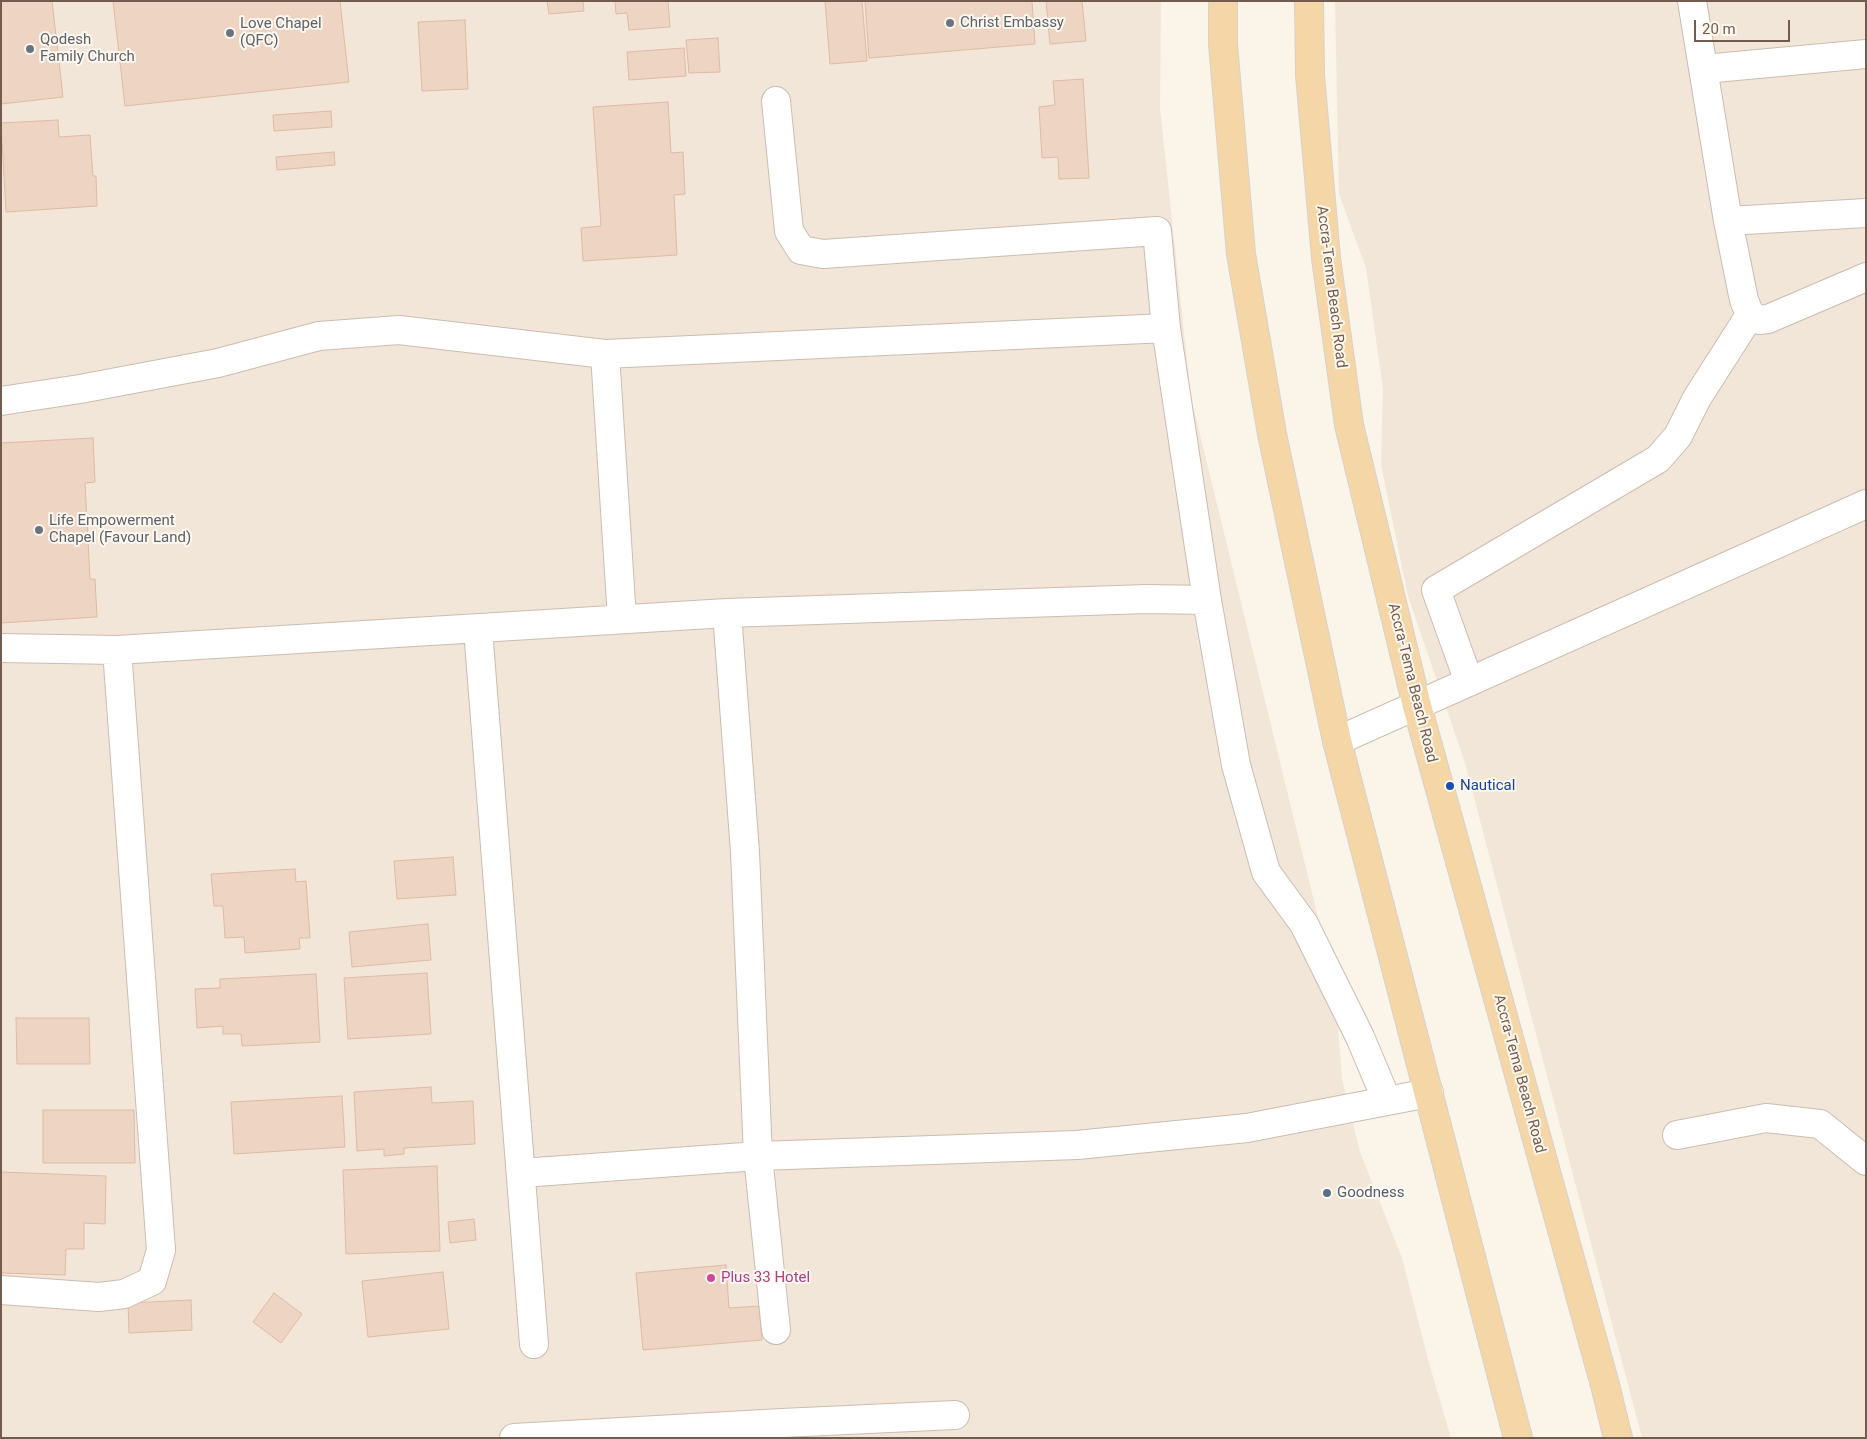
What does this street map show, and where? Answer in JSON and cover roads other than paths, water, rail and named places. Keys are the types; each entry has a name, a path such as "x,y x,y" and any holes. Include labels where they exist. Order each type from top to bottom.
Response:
{"main road":[{"path":"1223,1 1223,44 1241,254 1272,434 1337,741 1518,1438"},
{"name":"Accra-Tema Beach Road","path":"1308,1 1310,75 1326,258 1349,425 1416,706 1605,1385 1618,1438"}],"street":[{"path":"1692,1 1728,221 1744,300 1750,315 1759,320 1768,320 1866,277"},
{"path":"1704,69 1866,54"},
{"path":"776,101 789,231 801,250 823,254 1157,231 1166,328 1207,600 1236,765 1266,872 1304,924 1360,1037 1387,1101"},
{"path":"1728,221 1866,213"},
{"path":"1469,682 1436,590 1658,459 1678,436 1697,398 1750,315"},
{"path":"1,401 80,389 218,363 319,336 399,330 605,354 1166,328"},
{"path":"605,354 622,619"},
{"path":"1337,741 1866,504"},
{"path":"1,648 117,650 727,613 1147,599 1207,600"},
{"path":"727,613 745,852 758,1156 776,1330"},
{"path":"478,629 534,1344"},
{"path":"1,1290 99,1297 124,1294 152,1281 161,1250 117,650"},
{"path":"522,1173 758,1156 1077,1145 1247,1128 1429,1093"},
{"path":"1678,1135 1766,1118 1820,1124 1866,1161"},
{"path":"514,1438 772,1423 955,1416"}],"place":[{"name":"Christ Embassy","path":"950,23"},
{"name":"Love Chapel (QFC)","path":"230,33"},
{"name":"Qodesh Family Church","path":"30,49"},
{"name":"Life Empowerment Chapel (Favour Land)","path":"39,530"},
{"name":"Nautical","path":"1450,786"},
{"name":"Goodness","path":"1327,1193"},
{"name":"Plus 33 Hotel","path":"711,1278"}]}
